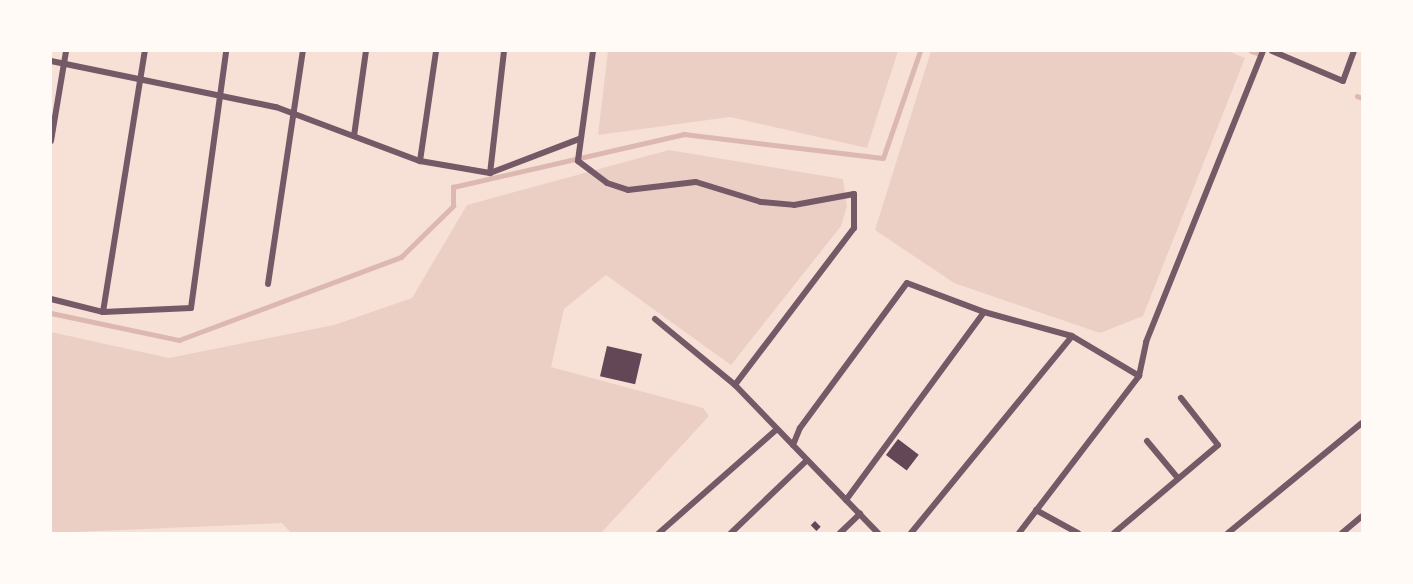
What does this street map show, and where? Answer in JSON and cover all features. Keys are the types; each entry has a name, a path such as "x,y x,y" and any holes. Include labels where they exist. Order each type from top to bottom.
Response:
{"street":[{"path":"51,141 66,51"},
{"path":"103,312 139,76 145,51"},
{"path":"51,299 103,312 191,308 226,51"},
{"path":"268,284 303,51"},
{"path":"354,135 366,51"},
{"path":"420,161 436,51"},
{"path":"490,173 504,51"},
{"path":"593,51 579,140 578,161 607,183 628,190 696,182 761,202 794,205 854,194 854,228 735,385"},
{"path":"1018,533 1139,376 1146,342 1263,51"},
{"path":"1272,51 1343,81 1354,51"},
{"path":"51,62 139,76 220,93 294,112 420,161 490,173 579,140"},
{"path":"793,446 800,428 907,283 984,312 1072,336 1139,376"},
{"path":"846,500 984,312"},
{"path":"655,319 735,385 878,533"},
{"path":"911,533 1072,336"},
{"path":"1114,533 1177,477 1218,445 1181,398"},
{"path":"1228,533 1362,423"},
{"path":"659,533 777,429"},
{"path":"1147,441 1177,477"},
{"path":"731,533 807,460"},
{"path":"1036,510 1078,533"},
{"path":"840,533 860,514"},
{"path":"1342,533 1362,516"}],"shaded area":[{"path":"608,51 898,51 867,148 730,117 598,135"},
{"path":"931,51 1228,51 1245,58 1143,316 1100,333 954,283 875,230"},
{"path":"669,150 843,179 847,206 841,226 731,365 606,275 564,309 551,367 703,408 709,416 601,533 291,533 282,523 51,533 51,332 169,358 334,325 412,298 467,205"}],"building":[{"path":"607,346 642,354 635,384 600,376"},
{"path":"898,439 919,455 907,471 886,455"},
{"path":"815,521 821,527 816,531 811,525"}],"waterway":[{"path":"51,313 179,340 401,257 453,206 453,187 684,134 883,158 920,51"},
{"path":"1251,51 1257,53"},
{"path":"1357,96 1362,98"}]}
